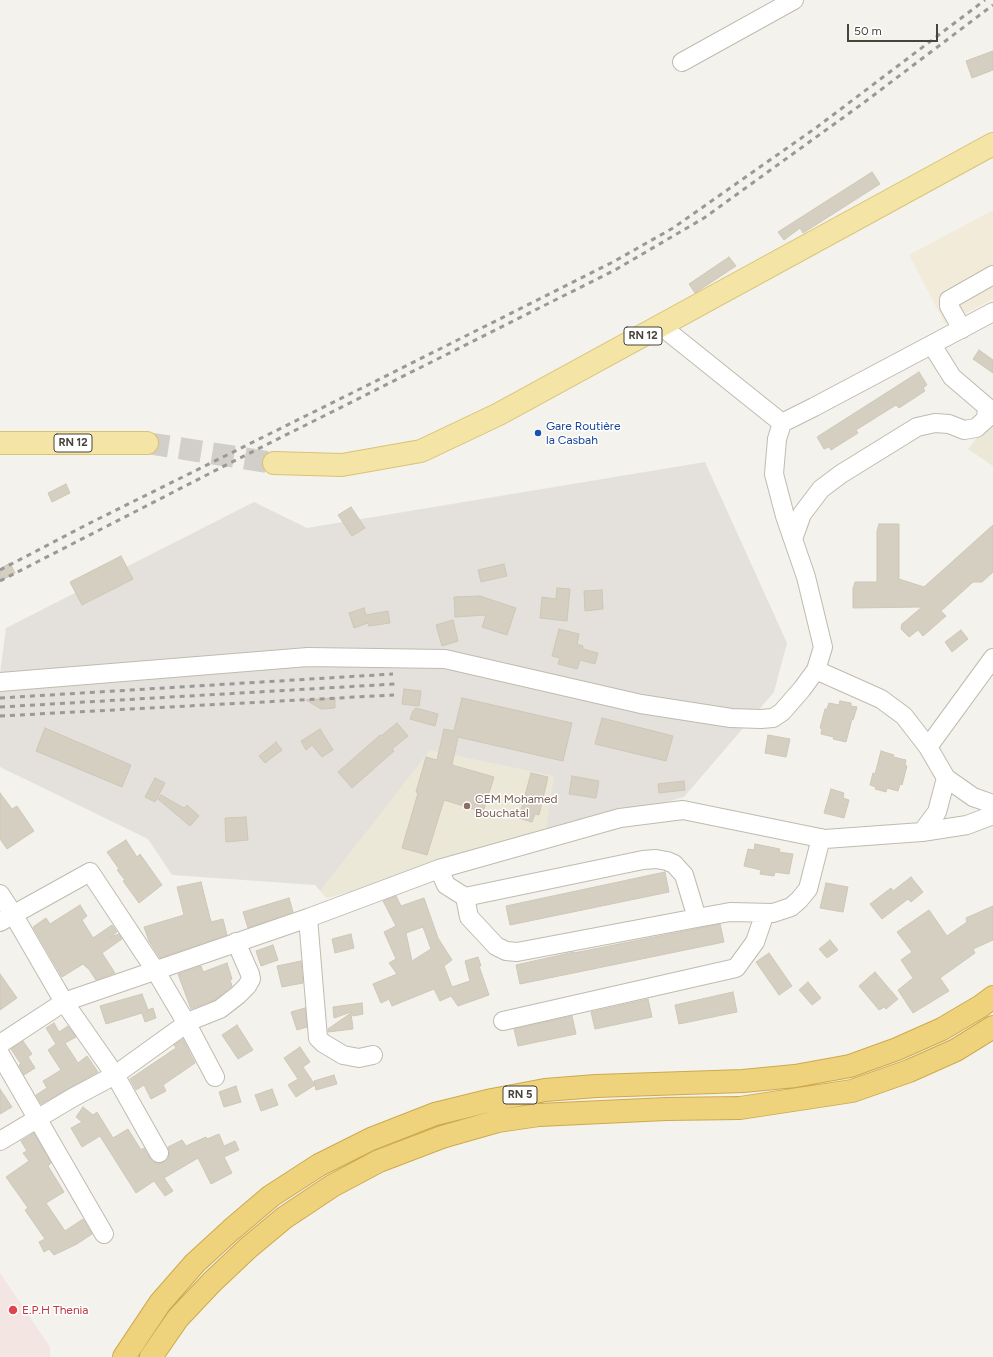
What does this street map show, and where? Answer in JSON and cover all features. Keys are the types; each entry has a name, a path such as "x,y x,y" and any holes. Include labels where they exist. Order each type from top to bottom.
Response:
{"highway":[{"name":"RN 5","path":"124,1357 160,1303 195,1263 231,1230 271,1196 319,1165 371,1139 436,1114 492,1100 546,1090 603,1086 743,1081 795,1076 850,1066 897,1049 942,1029 981,1006 993,997"},
{"name":"RN 5","path":"151,1357 178,1318 212,1282 248,1248 284,1218 332,1186 379,1161 442,1138 498,1122 539,1115 666,1109 740,1108 852,1091 909,1071 956,1050 993,1027"}],"main road":[{"name":"RN 12","path":"274,463 342,465 421,451 500,414 993,144"},
{"name":"RN 12","path":"0,443 147,443"}],"street":[{"path":"762,18 763,0"},
{"path":"682,62 794,0"},
{"path":"962,329 949,306 949,300 993,276"},
{"path":"0,682 308,657 445,659 641,704 731,718 773,718 782,712 816,670 823,646 806,577 785,516 774,474 777,439 782,423 993,312"},
{"path":"661,326 782,423"},
{"path":"793,539 802,514 821,489 841,474 898,438 917,427 936,423 948,424 964,430 976,428 986,419 987,407 952,377 932,345"},
{"path":"928,747 993,658"},
{"path":"816,670 881,699 904,716 928,747 946,778 973,797 993,804"},
{"path":"922,832 938,812 946,778"},
{"path":"0,1044 64,1002 308,918 439,870 620,818 683,810 825,839 922,832 968,825 993,815"},
{"path":"465,897 469,917 496,946 506,951 517,952 730,912 765,914 780,912 791,907 800,900 808,889 820,838"},
{"path":"439,870 446,885 465,897 643,860 656,859 667,861 674,864 684,875 697,918"},
{"path":"7,918 90,872 155,970 187,1024 215,1077"},
{"path":"0,894 7,918 115,1075 159,1152"},
{"path":"503,1021 736,968 755,942 765,914"},
{"path":"308,918 318,1038 342,1055 359,1058 373,1055"},
{"path":"0,1141 115,1075 190,1021 220,1009 238,995 247,986 251,979 236,942"},
{"path":"0,1054 104,1234"}],"shaded area":[{"path":"993,210 993,299 945,324 909,255"},
{"path":"993,417 993,466 968,449"},
{"path":"705,462 787,643 774,692 684,797 327,898 315,885 172,875 148,839 0,767 0,673 6,628 254,502 307,528"},
{"name":"CEM Mohamed Bouchatal","path":"430,750 554,776 545,836 327,898 320,891"},
{"name":"E.P.H Thenia","path":"0,1273 50,1347 50,1357 0,1357"}],"building":[{"path":"993,51 993,70 972,78 966,61"},
{"path":"872,172 880,184 803,233 800,228 784,240 778,232"},
{"path":"729,257 736,266 695,293 689,284"},
{"path":"979,350 993,360 993,373 973,359"},
{"path":"919,372 927,385 923,388 925,391 899,408 896,405 856,430 858,433 831,450 829,447 824,449 817,437"},
{"path":"66,484 70,493 52,502 48,493"},
{"path":"351,507 365,528 352,536 338,515"},
{"path":"879,524 899,524 899,579 924,587 993,525 993,572 982,582 973,582 941,611 946,616 923,636 918,630 909,637 901,629 902,624 922,607 853,608 853,589 855,582 877,582 877,531"},
{"path":"121,556 133,579 82,605 70,582"},
{"path":"10,563 15,573 0,581 0,569"},
{"path":"504,564 507,576 481,582 478,570"},
{"path":"557,588 570,589 567,621 540,618 542,597 556,599"},
{"path":"602,590 603,609 585,611 584,591"},
{"path":"480,596 516,608 507,635 482,627 486,615 455,617 454,597"},
{"path":"364,608 366,615 388,611 390,623 369,626 368,623 354,628 349,613"},
{"path":"453,620 458,641 442,646 436,625"},
{"path":"559,629 579,634 577,644 583,646 583,649 598,653 595,664 580,660 577,669 558,664 560,658 552,656"},
{"path":"961,630 968,639 952,652 945,642"},
{"path":"404,689 421,691 419,706 402,704"},
{"path":"335,698 335,708 321,709 306,700"},
{"path":"462,698 572,723 563,761 458,737 452,765 494,777 483,812 444,800 427,855 402,848 418,793 416,792 426,757 437,760 444,729 454,731"},
{"path":"840,701 851,703 851,706 857,707 846,742 821,734 822,729 820,728 825,709 827,709 829,703 839,705"},
{"path":"416,708 438,714 435,726 410,719"},
{"path":"602,718 673,736 666,761 595,744"},
{"path":"397,723 408,736 392,749 394,751 352,788 338,772 380,735 381,736"},
{"path":"45,728 131,765 122,787 36,751"},
{"path":"320,729 333,750 322,757 312,745 306,750 301,741"},
{"path":"768,735 790,739 786,757 765,753"},
{"path":"276,742 282,750 265,763 259,756"},
{"path":"881,751 894,755 893,757 906,760 905,765 907,766 902,785 900,784 898,791 887,788 886,792 875,789 876,787 870,785 873,773 875,774"},
{"path":"531,773 548,777 539,815 535,814 532,822 519,818"},
{"path":"572,776 599,781 596,798 569,794"},
{"path":"155,778 165,783 155,802 145,797"},
{"path":"684,781 685,790 659,793 658,784"},
{"path":"831,789 844,793 843,798 849,800 844,818 824,813"},
{"path":"0,793 12,809 17,806 34,831 7,849 0,839"},
{"path":"161,795 184,808 187,805 199,816 190,826 158,799"},
{"path":"246,817 248,840 226,842 225,818"},
{"path":"126,840 137,857 140,854 162,885 139,903 123,881 125,880 117,870 119,869 107,852"},
{"path":"755,844 780,849 779,852 793,854 789,874 775,872 774,876 760,874 761,870 744,866 748,849 754,850"},
{"path":"665,872 669,892 510,925 506,906"},
{"path":"911,877 923,892 911,902 908,899 882,919 870,904 891,888 893,891"},
{"path":"201,882 211,922 223,919 227,935 160,958 149,941 144,927 184,915 177,887"},
{"path":"826,883 848,887 843,912 820,908"},
{"path":"396,896 401,906 424,898 438,938 452,960 444,966 452,987 470,981 465,961 478,957 481,966 479,966 489,995 458,1006 451,996 440,1001 434,989 392,1006 389,999 381,1003 373,984 397,974 389,963 396,959 384,932 396,926 383,901","holes":["423,927 431,949 412,961 406,933"]},
{"path":"289,898 293,912 248,928 243,912"},
{"path":"80,905 87,916 82,920 93,938 112,925 117,932 110,937 119,934 122,939 102,953 115,973 96,980 88,968 83,964 62,977 33,927 46,918 50,924"},
{"path":"993,906 993,940 973,949 975,953 940,978 949,991 913,1013 898,990 913,978 901,960 912,952 897,932 929,910 947,936 967,922 966,918"},
{"path":"720,924 724,942 520,984 516,965 574,952"},
{"path":"351,934 354,948 335,953 332,939"},
{"path":"830,940 838,950 827,958 819,949"},
{"path":"273,945 278,960 261,966 256,951"},
{"path":"769,953 792,986 779,995 756,962"},
{"path":"301,961 303,983 282,987 277,966"},
{"path":"227,963 232,979 230,980 232,986 215,1000 191,1009 178,974 201,966 203,972"},
{"path":"875,972 898,999 886,1009 884,1007 879,1010 859,986"},
{"path":"0,974 17,998 0,1010"},
{"path":"808,982 821,998 812,1005 799,990"},
{"path":"733,992 737,1012 679,1024 675,1005"},
{"path":"142,994 148,1010 153,1008 156,1018 145,1022 142,1013 106,1024 100,1006"},
{"path":"648,999 652,1017 595,1029 591,1012"},
{"path":"362,1003 363,1014 353,1016 351,1012 334,1018 333,1007"},
{"path":"305,1008 307,1027 297,1030 291,1012"},
{"path":"351,1013 353,1029 328,1032 328,1029"},
{"path":"572,1016 576,1034 518,1046 514,1029"},
{"path":"54,1023 59,1032 68,1026 76,1037 65,1043 78,1063 87,1056 98,1072 41,1104 36,1095 47,1088 43,1081 61,1070 48,1050 56,1044 46,1028"},
{"path":"237,1025 253,1050 238,1059 222,1035"},
{"path":"183,1039 195,1063 163,1085 166,1091 151,1099 144,1085 136,1090 130,1079 176,1048 174,1045"},
{"path":"23,1041 32,1054 28,1057 35,1068 24,1075 19,1065 21,1064 11,1049"},
{"path":"300,1047 310,1062 303,1067 315,1085 296,1097 288,1085 298,1079 284,1058"},
{"path":"334,1075 337,1084 316,1090 314,1081"},
{"path":"236,1086 241,1102 224,1107 219,1092"},
{"path":"0,1089 12,1107 0,1114"},
{"path":"272,1089 278,1105 261,1111 255,1095"},
{"path":"83,1107 93,1115 97,1112 113,1138 128,1129 141,1150 144,1148 153,1162 164,1162 168,1159 168,1147 182,1140 186,1146 206,1137 207,1139 219,1134 224,1146 235,1141 239,1150 224,1157 232,1173 211,1184 198,1158 164,1178 173,1191 165,1196 154,1181 136,1193 100,1136 82,1147 71,1128 82,1122 76,1117"},
{"path":"34,1133 51,1163 48,1166 64,1192 46,1203 65,1231 83,1219 92,1234 77,1244 54,1255 49,1249 44,1252 39,1242 45,1239 25,1210 28,1208 6,1177 29,1161 23,1153 27,1151 21,1141"}],"tunnel":[{"path":"147,443 274,463"}],"railway":[{"path":"0,570 86,525 613,262 673,228 817,127 985,0"},
{"path":"0,581 230,463 615,270 704,218 862,104 993,5"},
{"path":"0,698 393,674"},
{"path":"0,707 395,684"},
{"path":"0,716 394,695"}],"place":[{"name":"Gare Routière la Casbah","path":"538,433"},
{"name":"CEM Mohamed Bouchatal","path":"467,806"},
{"name":"E.P.H Thenia","path":"13,1310"}]}
